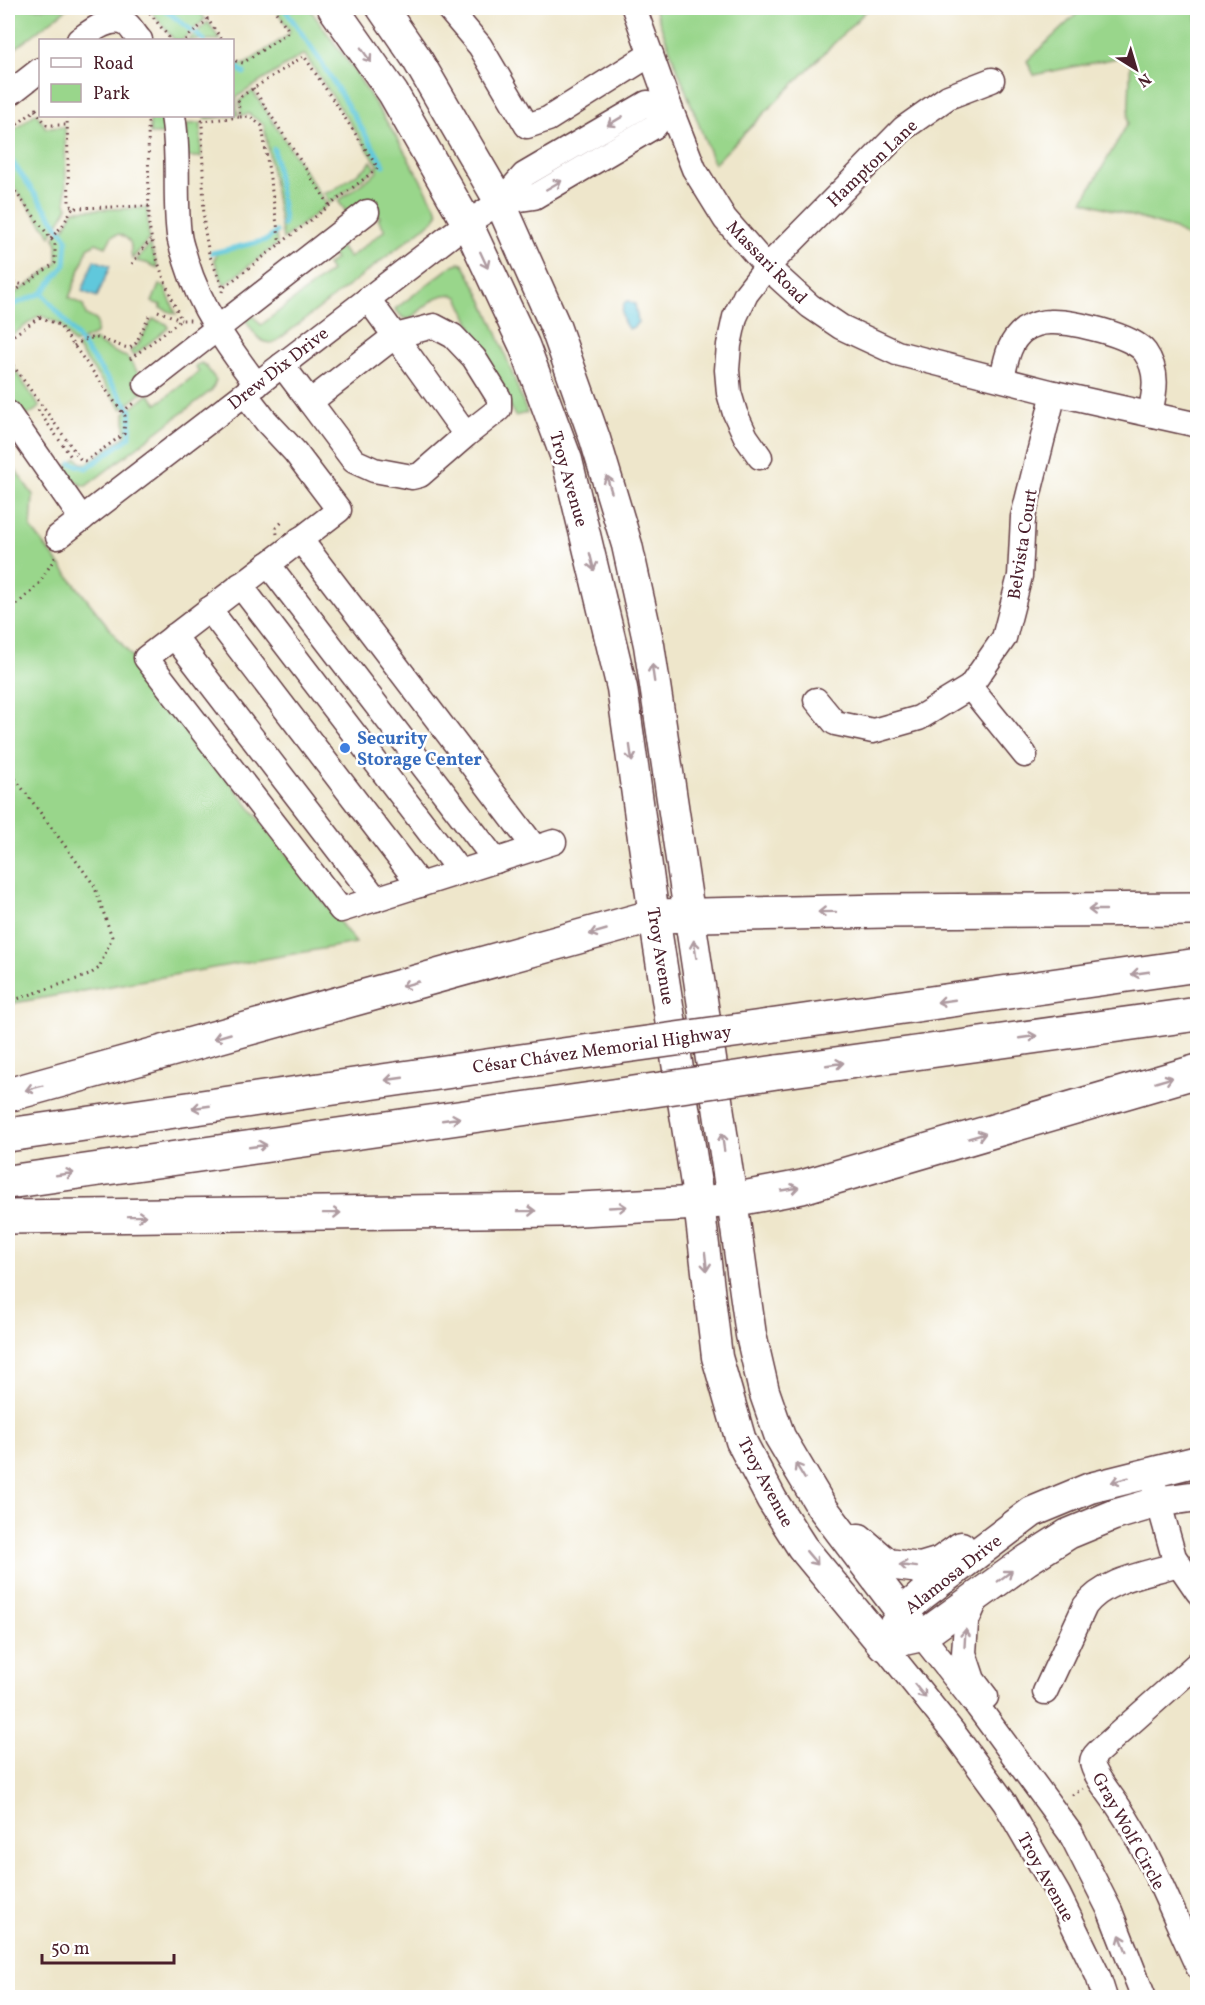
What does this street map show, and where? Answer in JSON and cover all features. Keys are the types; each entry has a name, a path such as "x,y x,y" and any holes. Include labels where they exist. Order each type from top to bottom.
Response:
{"highway":[{"path":"8,1095 654,916 1197,909"},
{"name":"César Chávez Memorial Highway","path":"8,1135 1197,965"},
{"path":"8,1182 1197,1014"},
{"path":"8,1217 560,1210 732,1200 802,1187 1197,1071"}],"main road":[{"name":"Troy Avenue","path":"333,8 393,93 467,223 524,345 567,460 622,688 654,916 699,1203 717,1357 741,1440 772,1500 802,1547 883,1645"},
{"name":"Troy Avenue","path":"382,8 417,59 500,202 555,326 595,439 627,545 649,645 751,1335 764,1391 780,1437 821,1506 922,1636"},
{"name":"Alamosa Drive","path":"883,1645 902,1613 921,1595 1032,1512 1090,1488 1197,1461"},
{"name":"Alamosa Drive","path":"883,1645 922,1636 1027,1560 1068,1534 1114,1515 1157,1502 1197,1496"},
{"path":"821,1506 888,1564 920,1568 940,1562 1016,1508 1032,1512"}],"street":[{"path":"448,8 480,46 527,126 548,119 651,54"},
{"name":"Massari Road","path":"634,8 694,169 725,219 767,267 810,306 841,327 897,353 1054,393 1197,425"},
{"path":"81,39 104,24 118,22 127,25 139,39"},
{"path":"8,95 39,71"},
{"name":"Hampton Lane","path":"760,457 746,437 735,413 726,370 735,317 746,294 767,267 904,128 948,97 992,80"},
{"name":"Drew Dix Drive","path":"58,537 368,298 467,223 500,202 524,175 647,103 669,105"},
{"path":"173,117 176,134 179,238 190,272 266,421 295,452 339,510 300,539 240,585 146,658 341,910 545,845 300,539"},
{"path":"146,384 212,319 367,212"},
{"path":"368,298 466,435"},
{"path":"1002,379 1008,352 1013,341 1023,331 1034,324 1063,322 1125,337 1144,350 1155,373 1156,387 1150,414"},
{"path":"282,365 354,461 374,470 412,477 420,475 500,409 500,398 474,358 453,336 434,326 395,336 310,402"},
{"name":"Belvista Court","path":"816,700 835,723 873,730 919,718 970,687 1004,638 1020,576 1023,517 1054,393"},
{"path":"8,413 82,519"},
{"path":"268,564 496,861"},
{"path":"240,585 460,872"},
{"path":"209,609 420,885"},
{"path":"174,636 376,899"},
{"path":"970,687 1025,754"},
{"path":"1150,1472 1157,1502 1178,1564 1197,1592"},
{"path":"1044,1692 1085,1606 1093,1596 1122,1581 1178,1564"},
{"path":"978,1596 966,1623 964,1653 973,1680 1023,1743 1071,1834"},
{"name":"Troy Avenue","path":"922,1636 978,1707 1071,1834 1110,1911 1144,1998"},
{"name":"Troy Avenue","path":"883,1645 953,1732 1005,1803 1058,1894 1098,1976 1105,1998"},
{"name":"Gray Wolf Circle","path":"1197,1663 1099,1750 1092,1761 1096,1772 1142,1847 1197,1968"}],"path":[{"path":"146,8 170,39"},
{"path":"200,8 221,39"},
{"path":"234,58 243,63 286,34 287,28 273,8"},
{"path":"185,39 208,19"},
{"path":"222,288 378,168 304,56 238,99 240,117"},
{"path":"253,88 330,206"},
{"path":"8,132 39,107"},
{"path":"35,110 39,115"},
{"path":"202,121 249,116 262,126 280,244"},
{"path":"41,117 47,125 67,125"},
{"path":"67,117 69,202 73,208"},
{"path":"148,117 151,240 181,320"},
{"path":"158,311 181,320 212,319 220,298 222,288 209,254 204,226 201,117"},
{"path":"8,182 56,244 55,263 8,295"},
{"path":"51,239 73,208 149,206"},
{"path":"132,264 151,240"},
{"path":"8,281 24,285"},
{"path":"76,345 95,337 130,348 136,343 149,316"},
{"path":"40,317 59,325 76,345 124,411 125,416 124,434 86,461 81,460 77,455 9,360 8,339 40,317"},
{"path":"130,359 181,320"},
{"path":"124,411 131,406"},
{"path":"38,410 72,458"},
{"path":"67,462 77,455"},
{"path":"8,613 38,585 50,569 58,552 58,537"},
{"path":"8,769 83,867 94,885 112,937 99,968 88,975 8,1002"}],"green space":[{"path":"8,8 68,8 8,54"},
{"path":"149,8 198,8 205,19 183,39 173,39"},
{"path":"275,8 309,8 356,73 398,140 438,214 434,220 274,343 260,339 246,321 253,316 261,325 331,271 327,265 335,259 331,253 341,247 349,258 385,230 378,219 380,217 366,199 347,213 338,201 377,172 378,165 305,55 238,96 236,99 238,115 234,116 234,61 236,64 245,64 288,35 290,31"},
{"path":"654,8 869,8 714,164"},
{"path":"1083,8 1197,8 1197,244 1175,229 1083,201 1128,123 1131,55 1034,75 1027,61"},
{"path":"208,22 219,39 189,39"},
{"path":"253,91 327,205 283,239 264,125 249,114 241,115 240,100"},
{"path":"36,113 46,128 65,127 66,203 68,207 51,236 8,179 8,135"},
{"path":"150,117 163,117 165,134 150,134"},
{"path":"201,123 201,157 187,157 187,124"},
{"path":"371,161 376,168 330,203 324,193 332,191 368,166"},
{"path":"147,208 149,239 132,259 130,242 119,234 112,236 106,247 96,243 88,248 69,298 83,305 86,315 96,320 96,334 74,344 60,324 40,315 8,338 8,297 57,263 57,244 54,238 64,228 74,210"},
{"path":"276,234 277,244 224,285 214,259 218,253 268,241"},
{"path":"150,244 158,268 136,261"},
{"path":"463,264 473,281 490,318 527,413 515,416 458,297 445,295 439,297 410,319 403,318 395,309 453,265"},
{"path":"159,285 165,287 176,314 152,302"},
{"path":"153,319 167,324 168,328 133,356 130,351 137,346"},
{"path":"96,340 112,351 127,357 139,374 132,380 142,393 122,409 77,348 83,343"},
{"path":"8,360 40,407 24,418 8,390"},
{"path":"201,363 216,380 212,390 86,486 73,479 65,467 77,458 81,463 87,463 125,436 125,413 149,394 157,404 199,372 195,366"},
{"path":"8,459 33,495 31,528 356,943 8,1004"}],"water":[{"path":"94,260 110,266 97,297 82,291"},
{"path":"628,301 635,304 638,322 629,329 623,320 622,313 623,305"}],"waterway":[{"path":"163,8 192,31"},
{"path":"284,8 318,57 384,165"},
{"path":"196,34 203,39"},
{"path":"234,65 244,73"},
{"path":"274,149 283,225"},
{"path":"8,156 67,239 65,265 42,293"},
{"path":"212,253 267,240 276,232"},
{"path":"8,307 42,293 131,411 130,437 87,468 71,463"}],"place":[{"name":"Security Storage Center","path":"345,748"}]}
